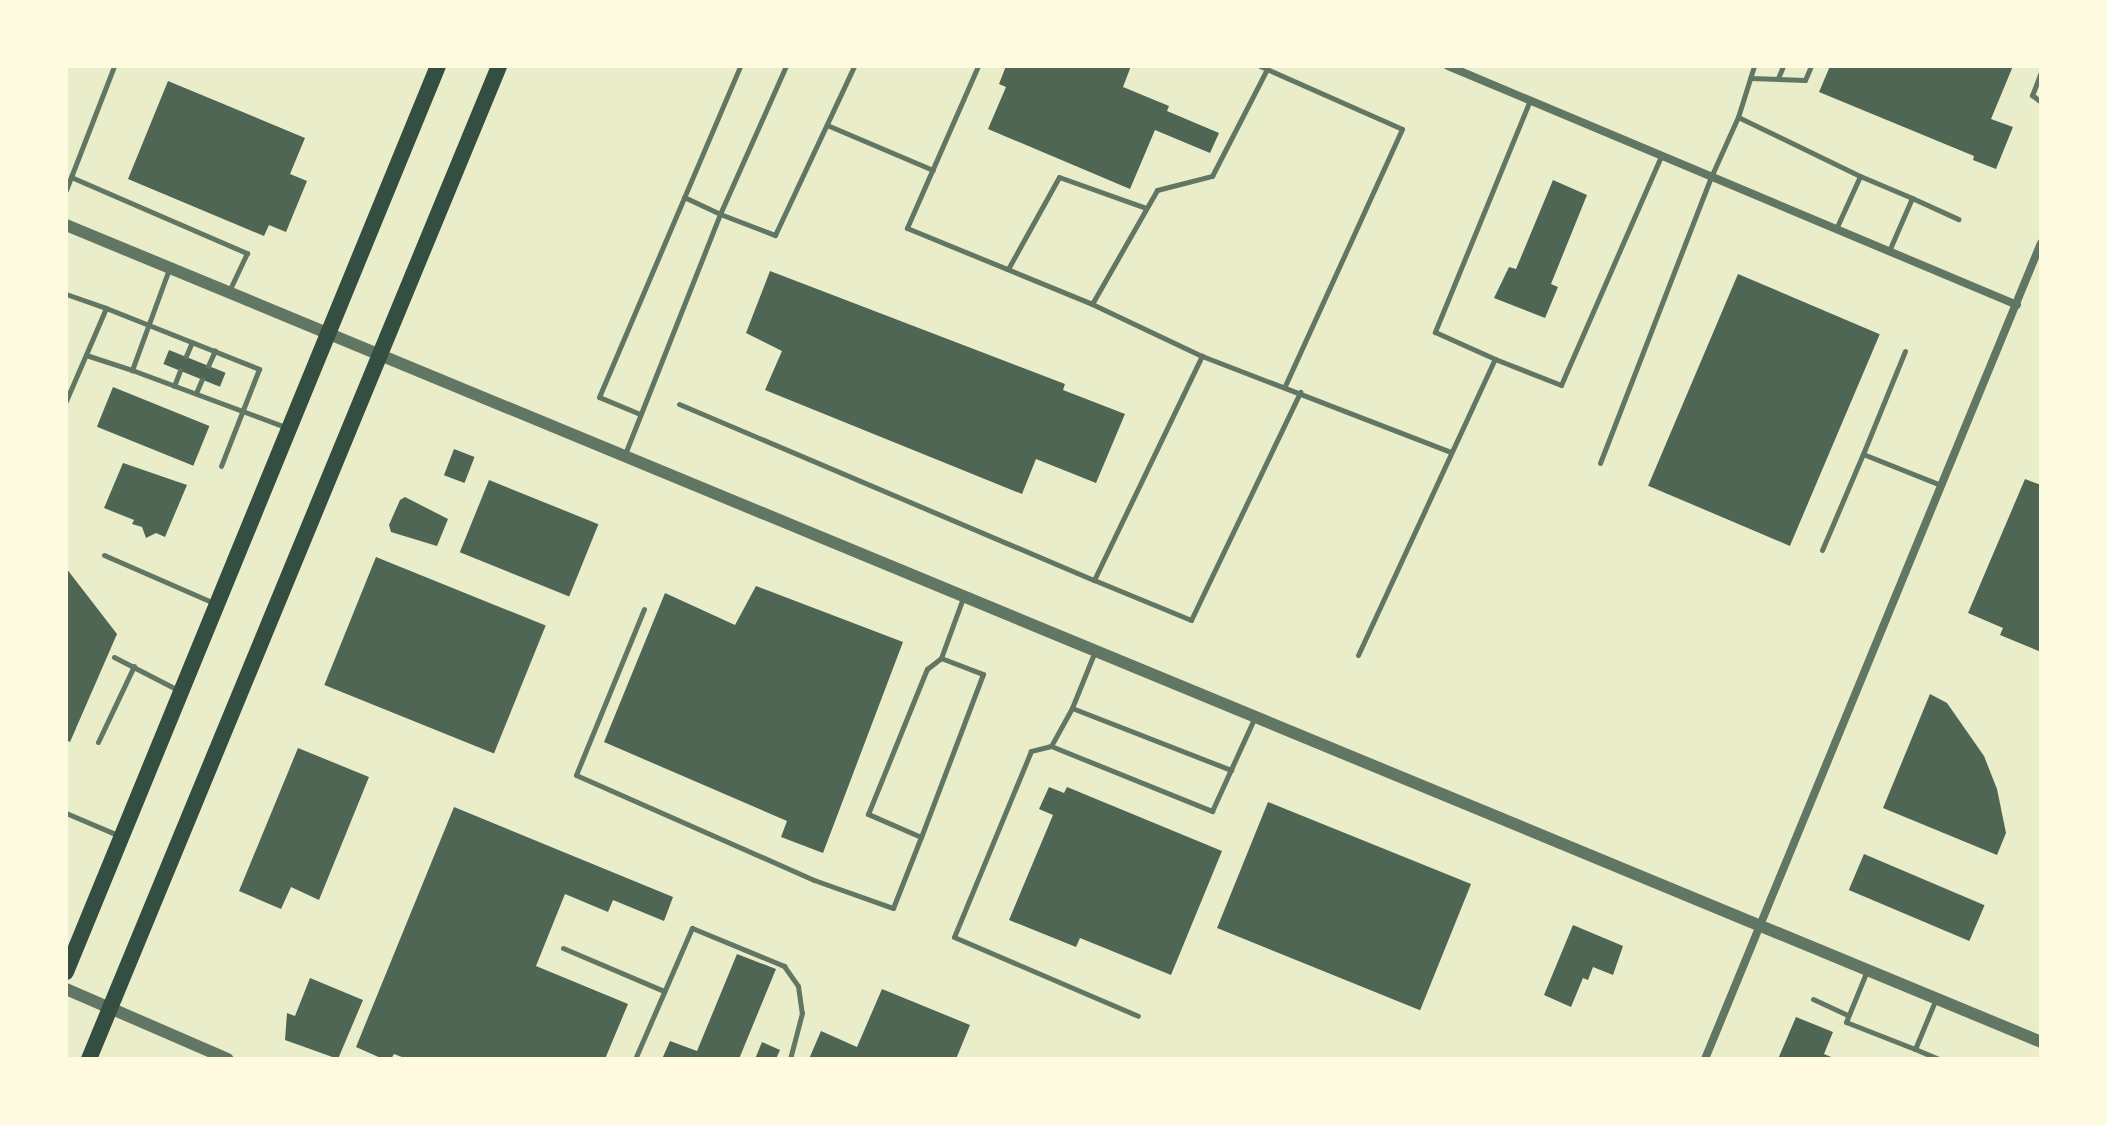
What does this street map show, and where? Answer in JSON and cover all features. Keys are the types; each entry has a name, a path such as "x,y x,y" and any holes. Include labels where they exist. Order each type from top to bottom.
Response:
{"main road":[{"path":"66,972 438,66"},
{"path":"89,1059 499,66"}],"street":[{"path":"1448,66 2017,305"},
{"path":"66,225 2041,1042"},
{"path":"1705,1059 2041,243"},
{"path":"66,989 228,1059"}],"lane":[{"path":"66,190 114,66"},
{"path":"640,414 599,397 740,66"},
{"path":"625,454 720,214 786,66"},
{"path":"684,197 775,235 854,66"},
{"path":"978,66 907,228 1092,304 1202,356 1451,452"},
{"path":"1260,66 1402,129 1285,386"},
{"path":"1600,463 1711,177 1738,117 1754,66"},
{"path":"1778,78 1783,66"},
{"path":"1750,78 1805,80 1811,66"},
{"path":"1092,304 1157,190 1212,176 1267,69"},
{"path":"2041,72 2032,95 2041,102"},
{"path":"1530,100 1435,332 1495,359 1561,385 1661,156"},
{"path":"1738,117 1958,219"},
{"path":"827,125 933,170"},
{"path":"1836,229 1860,176"},
{"path":"71,177 247,253 229,292"},
{"path":"1008,269 1059,177 1146,208"},
{"path":"1889,251 1912,198"},
{"path":"132,370 170,268"},
{"path":"66,294 259,369 221,466"},
{"path":"66,401 106,308"},
{"path":"186,356 192,342"},
{"path":"208,366 215,350"},
{"path":"1822,550 1905,351"},
{"path":"86,355 288,428"},
{"path":"1094,580 1202,356"},
{"path":"1358,655 1495,359"},
{"path":"174,386 180,370"},
{"path":"196,393 202,379"},
{"path":"679,404 1191,620 1300,392"},
{"path":"1863,454 1942,485"},
{"path":"104,555 215,603"},
{"path":"921,837 868,814 927,669 941,658 963,597"},
{"path":"644,609 576,775 814,880 893,908 983,674 941,658"},
{"path":"1051,746 1072,708 1096,650"},
{"path":"114,657 179,691"},
{"path":"98,742 134,666"},
{"path":"1072,708 1231,770"},
{"path":"1138,1016 954,937 1031,751 1051,746 1212,811 1256,716"},
{"path":"66,813 121,836"},
{"path":"635,1059 692,928 784,966 798,986 802,1013 790,1059"},
{"path":"563,948 664,991"},
{"path":"1867,970 1846,1022 1939,1059"},
{"path":"1813,999 1849,1015"},
{"path":"1915,1049 1936,999"}],"building":[{"path":"1006,66 1131,66 1123,87 1169,106 1167,111 1219,133 1210,153 1155,130 1130,189 988,129 1006,87 999,84"},
{"path":"1830,66 2013,66 1991,119 2013,127 1996,169 1973,160 1974,156 1819,92"},
{"path":"168,81 305,138 290,174 307,181 286,232 269,225 264,236 128,179"},
{"path":"1553,180 1587,195 1551,284 1558,287 1545,318 1494,298 1509,267 1516,269"},
{"path":"770,271 1065,384 1063,390 1125,414 1096,483 1036,459 1022,494 765,390 782,351 746,333"},
{"path":"1738,274 1880,334 1790,546 1648,486"},
{"path":"169,350 226,373 220,387 163,364"},
{"path":"113,387 209,426 193,466 97,427"},
{"path":"454,449 475,457 465,483 444,475"},
{"path":"123,463 187,485 165,537 156,533 146,538 142,527 132,524 134,520 104,508"},
{"path":"2025,479 2041,485 2041,652 2000,635 2003,628 1968,613"},
{"path":"489,480 598,524 569,597 460,552"},
{"path":"405,497 448,519 437,546 391,532 389,525 400,500"},
{"path":"376,557 546,626 494,754 324,685"},
{"path":"66,568 117,634 70,742 66,740"},
{"path":"756,586 903,642 823,853 781,837 787,821 604,742 665,593 735,625"},
{"path":"1930,694 1947,703 1984,756 1997,789 2006,833 1997,855 1883,808"},
{"path":"298,748 369,777 319,900 291,887 281,909 239,891"},
{"path":"1049,787 1064,793 1067,787 1222,851 1171,975 1080,938 1076,947 1009,920 1053,815 1039,809"},
{"path":"1268,802 1471,884 1420,1010 1217,928"},
{"path":"454,807 673,897 664,921 613,900 608,912 565,894 536,966 628,1004 605,1059 407,1059 394,1054 391,1059 383,1059 356,1047"},
{"path":"1864,854 1985,905 1969,941 1849,890"},
{"path":"1573,925 1623,946 1613,975 1593,967 1588,980 1583,978 1571,1007 1544,995"},
{"path":"737,954 776,969 739,1059 662,1059 670,1041 697,1051"},
{"path":"310,978 363,1000 338,1059 285,1040 287,1013 295,1016"},
{"path":"882,989 970,1025 956,1059 809,1059 821,1031 857,1047"},
{"path":"1796,1017 1833,1032 1824,1054 1836,1059 1778,1059"},
{"path":"762,1042 780,1050 776,1059 755,1059"}]}
